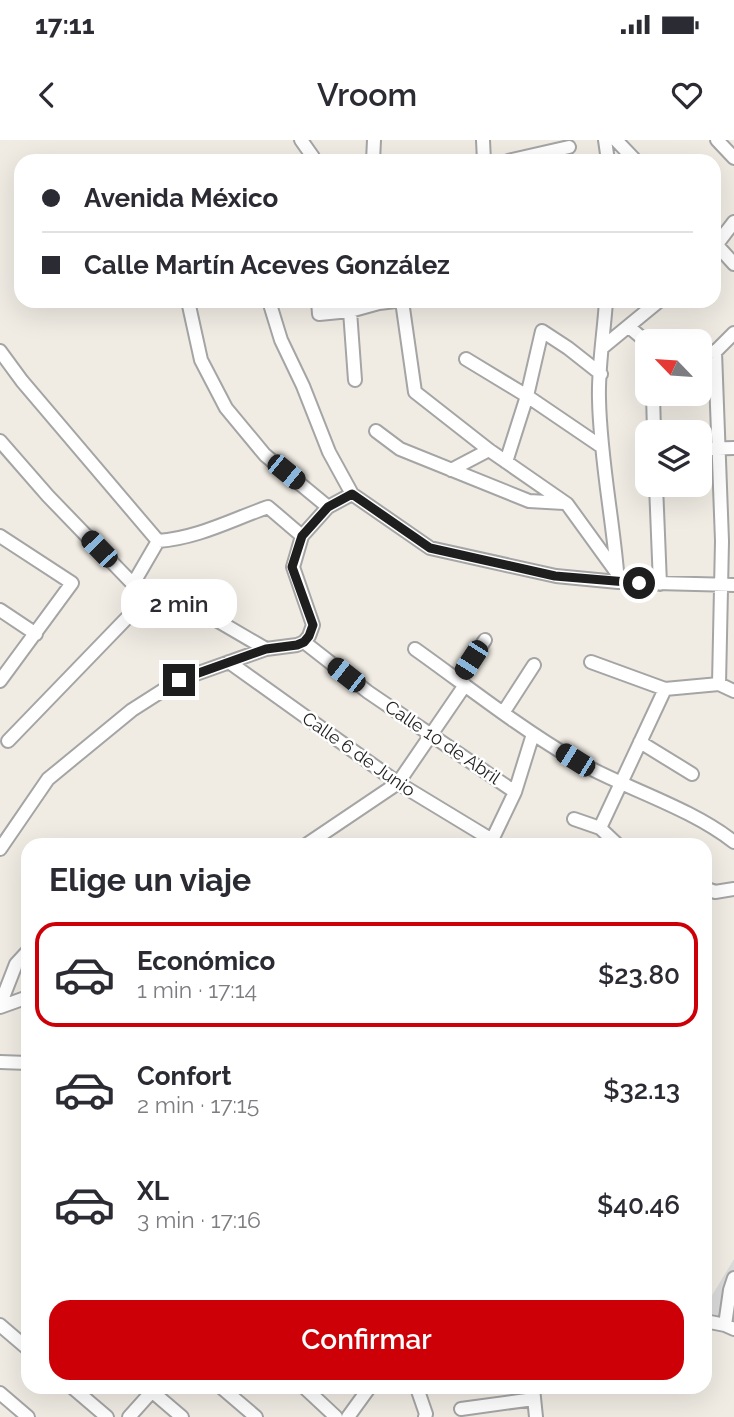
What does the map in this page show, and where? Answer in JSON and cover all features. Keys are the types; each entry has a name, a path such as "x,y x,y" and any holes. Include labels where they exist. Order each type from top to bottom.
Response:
{"street":[{"path":"616,140 629,154"},
{"path":"717,140 734,158"},
{"path":"532,154 569,143"},
{"path":"721,238 734,222"},
{"path":"721,251 734,264"},
{"path":"190,308 201,360 226,408 265,455 328,507"},
{"path":"270,308 281,340 303,386 329,452 352,494 430,548 555,576 617,578 660,584 728,585"},
{"path":"318,308 350,311 360,308"},
{"path":"403,308 415,392 489,450 568,504 617,578"},
{"path":"606,308 598,396 602,447 613,518 617,578"},
{"path":"603,347 651,308"},
{"path":"350,311 355,380"},
{"path":"629,327 635,332"},
{"path":"506,462 527,396 542,331 601,374"},
{"path":"719,684 728,585 715,352 734,332"},
{"path":"0,351 158,541"},
{"path":"466,359 602,447"},
{"path":"376,431 400,449 529,501 568,504"},
{"path":"0,441 48,496 133,584 189,604 266,649"},
{"path":"712,448 734,448"},
{"path":"451,470 489,450"},
{"path":"0,849 48,779 132,710 179,680 266,649 304,642 313,625 292,567 302,536 328,507 352,494"},
{"path":"656,497 660,584"},
{"path":"158,541 181,539 268,507 302,536"},
{"path":"0,536 72,583 0,681"},
{"path":"133,584 158,541"},
{"path":"8,741 152,593"},
{"path":"0,610 36,634"},
{"path":"316,838 398,783 462,683 485,640"},
{"name":"Calle 10 de Abril","path":"304,642 368,692 515,792"},
{"path":"415,649 533,734 575,760 677,808 734,842"},
{"name":"Calle 6 de Junio","path":"229,662 398,783 489,838"},
{"path":"591,662 665,689 719,684 734,691"},
{"path":"503,713 534,664"},
{"path":"600,828 665,689"},
{"path":"515,792 533,734"},
{"path":"640,742 692,774"},
{"name":"Calle 6 de Junio","path":"493,838 515,792"},
{"path":"574,819 600,828 611,838"},
{"path":"712,891 734,889"},
{"path":"0,977 21,959"},
{"path":"0,1006 16,964"},
{"path":"0,1006 21,999"},
{"path":"0,1062 21,1063"},
{"path":"712,1323 730,1327 730,1290 734,1278"},
{"path":"0,1325 21,1343"},
{"path":"0,1393 29,1417"},
{"path":"80,1394 107,1417"},
{"path":"129,1417 147,1394"},
{"path":"157,1394 182,1417"},
{"path":"229,1394 257,1417"},
{"path":"311,1394 336,1417"},
{"path":"348,1417 365,1394"},
{"path":"419,1394 425,1415"},
{"path":"461,1409 533,1394 536,1417"}],"shaded area":[{"path":"734,1259 734,1336 712,1317 712,1295"}],"route":[{"path":"179,680 266,649 304,642 313,625 292,567 302,536 328,507 352,494 430,548 555,576 639,583"}]}
